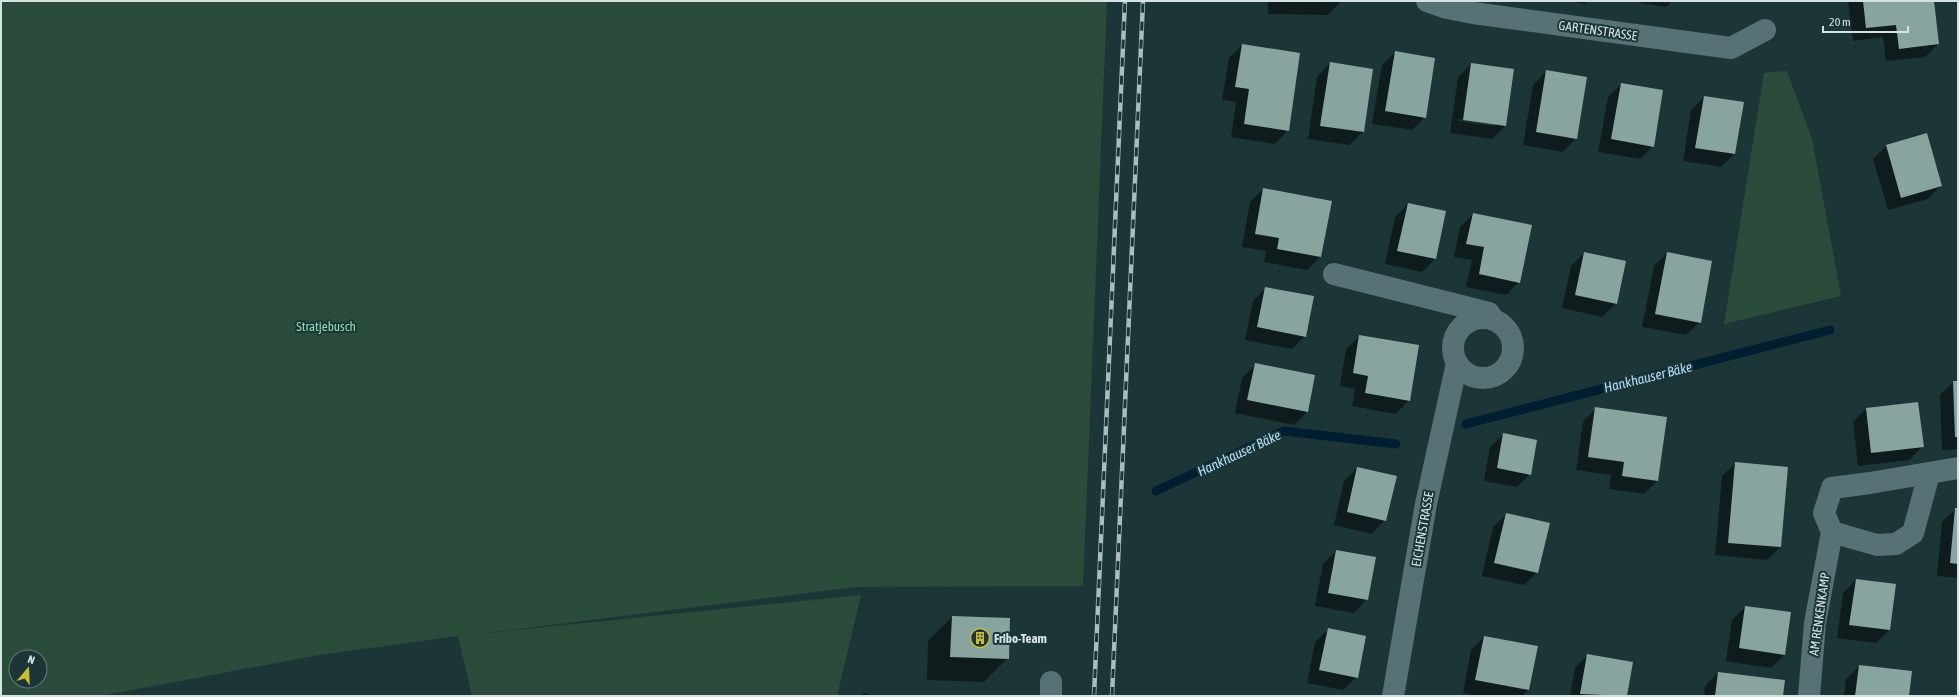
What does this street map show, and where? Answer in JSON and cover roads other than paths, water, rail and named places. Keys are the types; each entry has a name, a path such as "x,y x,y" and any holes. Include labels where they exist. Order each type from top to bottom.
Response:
{"street":[{"name":"GARTENSTRASSE","path":"1428,1 1473,14 1731,48 1765,30"},
{"path":"1334,274 1489,313 1493,319 1502,323 1509,331 1513,341 1514,351 1511,361 1505,370 1497,376 1487,379 1476,378 1466,374 1457,363"},
{"name":"EICHENSTRASSE","path":"1393,696 1426,504 1457,363 1453,351 1453,342 1462,326 1476,318 1493,319"},
{"path":"1929,474 1913,533 1896,544 1877,545 1832,532 1824,513 1832,488 1929,474 1958,468"},
{"name":"AM RENKENKAMP","path":"1809,696 1815,623 1832,532"}],"waterway":[{"name":"Hankhauser Bäke","path":"1466,424 1830,330"},
{"name":"Hankhauser Bäke","path":"1156,491 1284,431 1396,444"}],"railway":[{"path":"1094,696 1125,1"},
{"path":"1112,696 1143,1"}],"place":[{"name":"Fribo-Team","path":"980,638"}],"park label":[{"name":"Stratjebusch","path":"326,326"}]}
